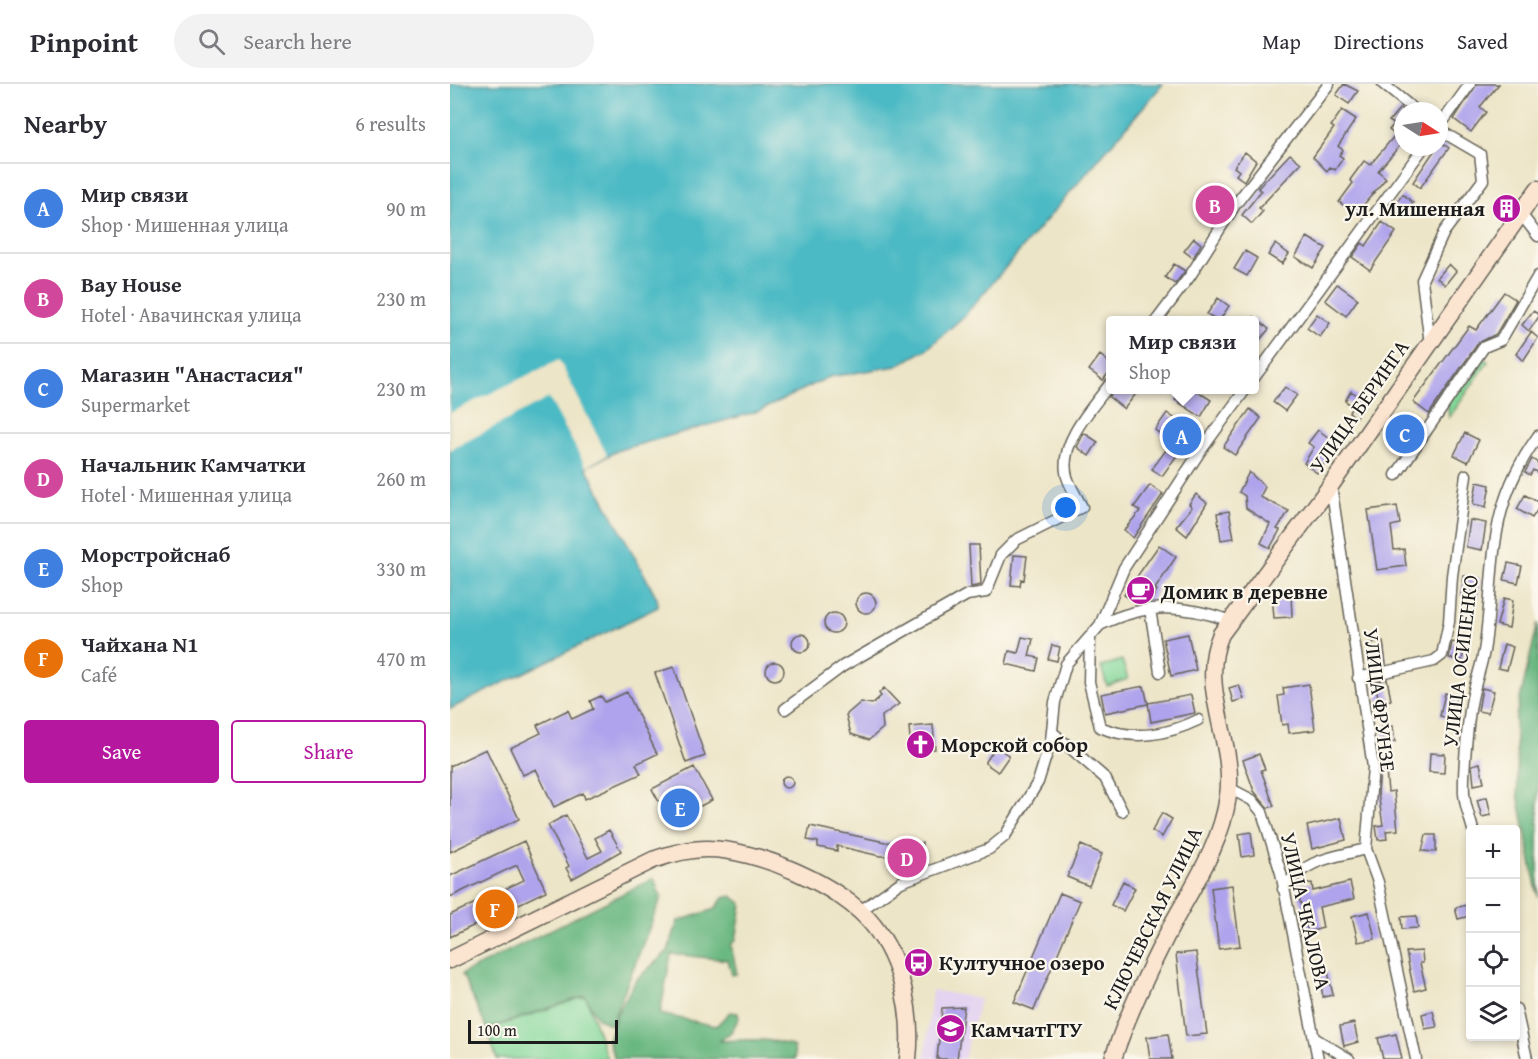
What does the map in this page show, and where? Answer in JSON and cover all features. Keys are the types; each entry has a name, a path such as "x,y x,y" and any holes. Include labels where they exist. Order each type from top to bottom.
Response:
{"main road":[{"name":"УЛИЦА БЕРИНГА","path":"1228,620 1331,484 1538,189"},
{"name":"КЛЮЧЕВСКАЯ УЛИЦА","path":"1113,1059 1155,959 1211,853 1222,823 1229,788 1228,759 1213,678 1217,642 1228,620"},
{"path":"450,960 632,869 672,854 694,849 731,851 767,862 828,889 860,911 882,936 899,977 909,1021 908,1059"}],"street":[{"path":"1161,316 1190,276 1241,196 1329,84"},
{"path":"1383,84 1405,102"},
{"path":"1448,116 1470,84"},
{"path":"1430,344 1422,280 1444,232 1483,180 1480,154 1448,134"},
{"path":"1259,371 1417,156"},
{"path":"1521,214 1538,236"},
{"path":"1396,476 1484,347 1501,340 1538,276"},
{"path":"785,709 843,666 967,595 986,592 1001,555 1016,540 1082,507 1066,474 1066,459 1070,443 1106,390"},
{"path":"860,911 890,888 912,877 989,849 1005,836 1035,788 1052,732 1055,702 1066,664 1100,625 1124,568 1199,453 1242,394"},
{"name":"УЛИЦА ОСИПЕНКО","path":"1472,825 1464,794 1472,696 1485,647 1493,549 1502,506 1513,474 1538,436"},
{"path":"1358,678 1434,661 1442,655 1449,622 1452,576 1466,475"},
{"name":"УЛИЦА ФРУНЗЕ","path":"1331,484 1372,767 1366,849 1378,882 1416,1059"},
{"path":"1100,625 1125,613 1175,607 1204,612 1228,620"},
{"path":"1150,609 1160,672"},
{"path":"1090,638 1089,682 1100,727 1114,734 1134,737 1179,729 1198,720"},
{"path":"1052,732 1105,778 1122,811"},
{"name":"УЛИЦА ЧКАЛОВА","path":"1229,788 1252,800 1262,812 1283,889 1316,1039 1318,1059"},
{"path":"1283,889 1297,871 1316,862 1366,849"},
{"path":"1520,1030 1527,1059"},
{"path":"1316,1039 1349,1059"}],"shaded area":[{"name":"КамчатГТУ","path":"932,990 980,999 964,1059 925,1059"}],"green space":[{"path":"1480,354 1488,362 1449,418 1447,402"},
{"path":"1538,623 1538,897 1518,795 1515,720"},
{"path":"1122,660 1128,679 1107,686 1101,667"},
{"path":"654,878 661,898 611,1025 597,1018 585,996 487,1029 462,974"},
{"path":"732,896 742,904 736,940 731,945 737,974 732,975 728,960 671,954 660,1014 716,1026 730,1012 738,1013 739,1018 731,1032 720,1041 757,1040 785,1044 794,1047 795,1059 615,1059 608,1041 616,1015 636,980 668,951 678,921 715,909 723,898"},
{"path":"586,996 607,1059 497,1059 487,1030"}],"water":[{"path":"450,84 1163,84 964,316 927,349 897,366 829,377 759,411 619,450 586,467 657,598 658,607 450,709"}],"pier":[{"path":"559,360 607,455 586,467 549,398 450,450 450,413"}],"building":[{"path":"1344,84 1358,91 1349,104 1336,95"},
{"path":"1477,84 1499,84 1480,107 1486,112 1471,132 1454,119"},
{"path":"1342,110 1356,119 1338,146 1343,150 1339,155 1343,158 1335,170 1330,167 1327,171 1313,157 1334,128 1331,126"},
{"path":"1394,124 1394,134 1389,130"},
{"path":"1394,136 1394,152 1378,171 1386,178 1356,214 1339,202 1353,183 1350,180 1364,161 1370,165"},
{"path":"1245,152 1256,161 1244,181 1236,175 1239,171 1234,167"},
{"path":"1290,154 1301,163 1259,208 1263,211 1252,224 1242,215 1261,191 1258,188"},
{"path":"1431,156 1443,156 1420,188 1413,182"},
{"path":"1212,193 1227,202 1218,217 1203,207"},
{"path":"1403,194 1413,203 1404,213 1394,205"},
{"path":"1382,222 1396,232 1370,270 1352,257 1362,243 1366,246"},
{"path":"1307,237 1326,248 1313,268 1295,257"},
{"path":"1194,238 1201,244 1193,258 1184,251"},
{"path":"1275,244 1289,254 1282,264 1268,255"},
{"path":"1245,251 1257,258 1247,276 1234,269"},
{"path":"1174,264 1185,271 1175,284 1165,277"},
{"path":"1449,264 1456,271 1445,285 1437,278"},
{"path":"1337,284 1358,299 1346,316 1325,300"},
{"path":"1504,292 1516,300 1496,334 1478,343 1429,414 1413,402 1469,326 1476,330"},
{"path":"1218,298 1229,306 1222,316 1207,314"},
{"path":"1533,311 1538,314 1538,318 1529,331 1522,325"},
{"path":"1317,314 1330,323 1320,337 1307,328"},
{"path":"1259,321 1269,329 1259,341"},
{"path":"1531,332 1538,338 1523,361 1516,354"},
{"path":"1100,355 1106,360 1106,376 1103,380 1089,370"},
{"path":"1285,387 1297,395 1285,411 1273,402"},
{"path":"1351,391 1366,402 1356,417 1349,412 1353,406 1345,401"},
{"path":"1112,394 1136,394 1124,409 1109,397"},
{"path":"1179,394 1201,394 1211,400 1201,417 1175,400"},
{"path":"1250,409 1261,418 1235,455 1223,447"},
{"path":"1167,413 1194,432 1162,476 1152,469 1172,442 1155,430"},
{"path":"1405,423 1416,432 1405,445 1394,436"},
{"path":"1318,430 1339,445 1317,473 1304,463 1314,447 1308,443"},
{"path":"1084,433 1098,442 1089,456 1077,447"},
{"path":"1465,433 1479,440 1468,462 1454,455"},
{"path":"1532,459 1538,463 1538,473 1533,470 1530,475 1525,472"},
{"path":"1249,472 1265,487 1260,497 1289,511 1277,529 1280,530 1270,548 1261,543 1270,524 1246,508 1245,496 1239,492"},
{"path":"1477,482 1490,485 1486,507 1473,504"},
{"path":"1150,485 1163,494 1133,538 1124,530 1140,511 1134,507"},
{"path":"1196,494 1207,503 1187,536 1176,527 1192,507 1189,504"},
{"path":"1525,495 1538,502 1538,509 1532,518 1517,509"},
{"path":"1397,506 1400,524 1391,526 1394,550 1404,549 1406,566 1377,570 1368,510"},
{"path":"1229,511 1234,538 1221,540 1217,513"},
{"path":"1470,520 1486,523 1482,550 1466,547"},
{"path":"969,545 979,545 981,585 971,587"},
{"path":"1159,545 1176,557 1155,589 1157,590 1150,602 1139,604 1124,595"},
{"path":"1014,555 1027,556 1024,580 1021,579 1020,586 1011,585"},
{"path":"1508,563 1522,566 1518,583 1504,580"},
{"path":"1464,576 1480,578 1478,598 1461,596"},
{"path":"866,593 873,596 876,603 873,610 866,613 859,610 856,603 859,596"},
{"path":"1291,593 1292,617 1274,618 1272,594"},
{"path":"1504,598 1513,600 1509,628 1497,625"},
{"path":"834,613 841,616 844,623 841,630 834,633 827,630 824,623 827,616"},
{"path":"801,634 809,639 810,643 805,651 801,652 793,647 792,643 797,635"},
{"path":"1188,634 1196,670 1171,676 1163,639"},
{"path":"1022,637 1033,639 1029,656 1039,658 1036,671 1006,664 1009,651 1018,653"},
{"path":"1383,641 1386,664 1373,666 1370,643"},
{"path":"1452,642 1465,645 1462,661 1449,658"},
{"path":"1504,644 1513,647 1507,670 1498,668"},
{"path":"1052,645 1060,647 1057,661 1048,659"},
{"path":"775,662 781,665 784,671 781,677 775,680 769,677 766,671 769,665"},
{"path":"674,667 705,756 686,763 655,673"},
{"path":"1387,679 1391,700 1379,702 1375,682"},
{"path":"1309,684 1315,730 1289,733 1288,724 1282,725 1278,696 1284,695 1283,688"},
{"path":"1239,685 1244,699 1233,702 1229,688"},
{"path":"1144,686 1148,704 1105,713 1101,694"},
{"path":"884,688 899,704 882,716 883,728 869,740 851,734 846,715 861,702 872,704 881,696 879,693"},
{"path":"1482,688 1494,691 1488,713 1478,711"},
{"path":"627,692 657,754 636,764 641,774 585,799 583,793 554,807 536,769 523,775 510,748 541,733 537,725 568,710 572,719 593,709 590,701 601,696 605,702"},
{"path":"1445,693 1457,696 1451,719 1440,716"},
{"path":"1191,695 1195,713 1151,722 1148,703"},
{"path":"933,725 935,749 911,750 909,727"},
{"path":"1393,726 1395,742 1384,743 1382,727"},
{"path":"996,746 1009,756 998,772 985,763"},
{"path":"486,749 519,819 450,852 450,766"},
{"path":"1430,753 1445,754 1444,773 1429,772"},
{"path":"1259,754 1265,769 1261,770 1274,806 1268,808 1254,791 1243,760"},
{"path":"1480,763 1484,783 1474,785 1472,765"},
{"path":"694,767 712,800 670,822 652,789"},
{"path":"1380,771 1386,771 1388,792 1394,791 1398,830 1386,831 1387,839 1378,840 1376,826 1383,825 1378,793"},
{"path":"789,776 793,782 789,788 785,788 781,780"},
{"path":"1487,797 1491,815 1482,817 1477,800"},
{"path":"1162,813 1172,819 1162,837 1152,831"},
{"path":"566,815 588,858 602,851 595,838 609,830 621,851 572,879 566,868 569,866 548,825"},
{"path":"1341,818 1346,840 1312,849 1307,826"},
{"path":"810,826 885,842 922,843 922,850 906,856 880,856 837,846 837,851 818,847 818,842 807,840"},
{"path":"1251,832 1254,855 1242,857 1239,834"},
{"path":"1426,835 1436,835 1436,852 1422,851"},
{"path":"524,841 546,891 450,937 450,915 524,880 517,865 450,897 450,876"},
{"path":"1081,845 1102,854 1089,886 1067,877"},
{"path":"1123,881 1135,888 1123,911 1111,905"},
{"path":"1350,882 1354,899 1319,907 1323,928 1308,932 1296,885 1312,883 1313,891"},
{"path":"1232,885 1240,946 1219,949 1211,888"},
{"path":"1060,893 1080,901 1034,1010 1014,1002"},
{"path":"1466,905 1466,917 1458,919 1455,908"},
{"path":"1369,912 1375,939 1358,942 1352,916"},
{"path":"1416,916 1418,928 1402,929 1401,917"},
{"path":"1422,951 1423,963 1420,963 1426,988 1414,991 1406,952"},
{"path":"1196,952 1207,1034 1186,1036 1176,954"},
{"path":"1328,972 1333,995 1323,997 1319,974"},
{"path":"964,1007 957,1059 937,1059 942,1008"},
{"path":"1433,1011 1437,1027 1425,1029 1422,1014"},
{"path":"1354,1023 1358,1042 1344,1046 1340,1026"},
{"path":"1168,1034 1172,1059 1150,1059 1147,1037"},
{"path":"1396,1034 1402,1059 1383,1059 1378,1038"}],"place":[{"name":"Bay House","path":"1215,205"},
{"name":"ул. Мишенная","path":"1506,208"},
{"name":"Магазин \"Анастасия\"","path":"1405,434"},
{"name":"Мир связи","path":"1182,436"},
{"name":"Домик в деревне","path":"1140,591"},
{"name":"Морской собор","path":"920,744"},
{"name":"Морстройснаб","path":"680,808"},
{"name":"Начальник Камчатки","path":"907,858"},
{"name":"Чайхана N1","path":"495,909"},
{"name":"Култучное озеро","path":"918,962"},
{"name":"КамчатГТУ","path":"950,1029"}]}
